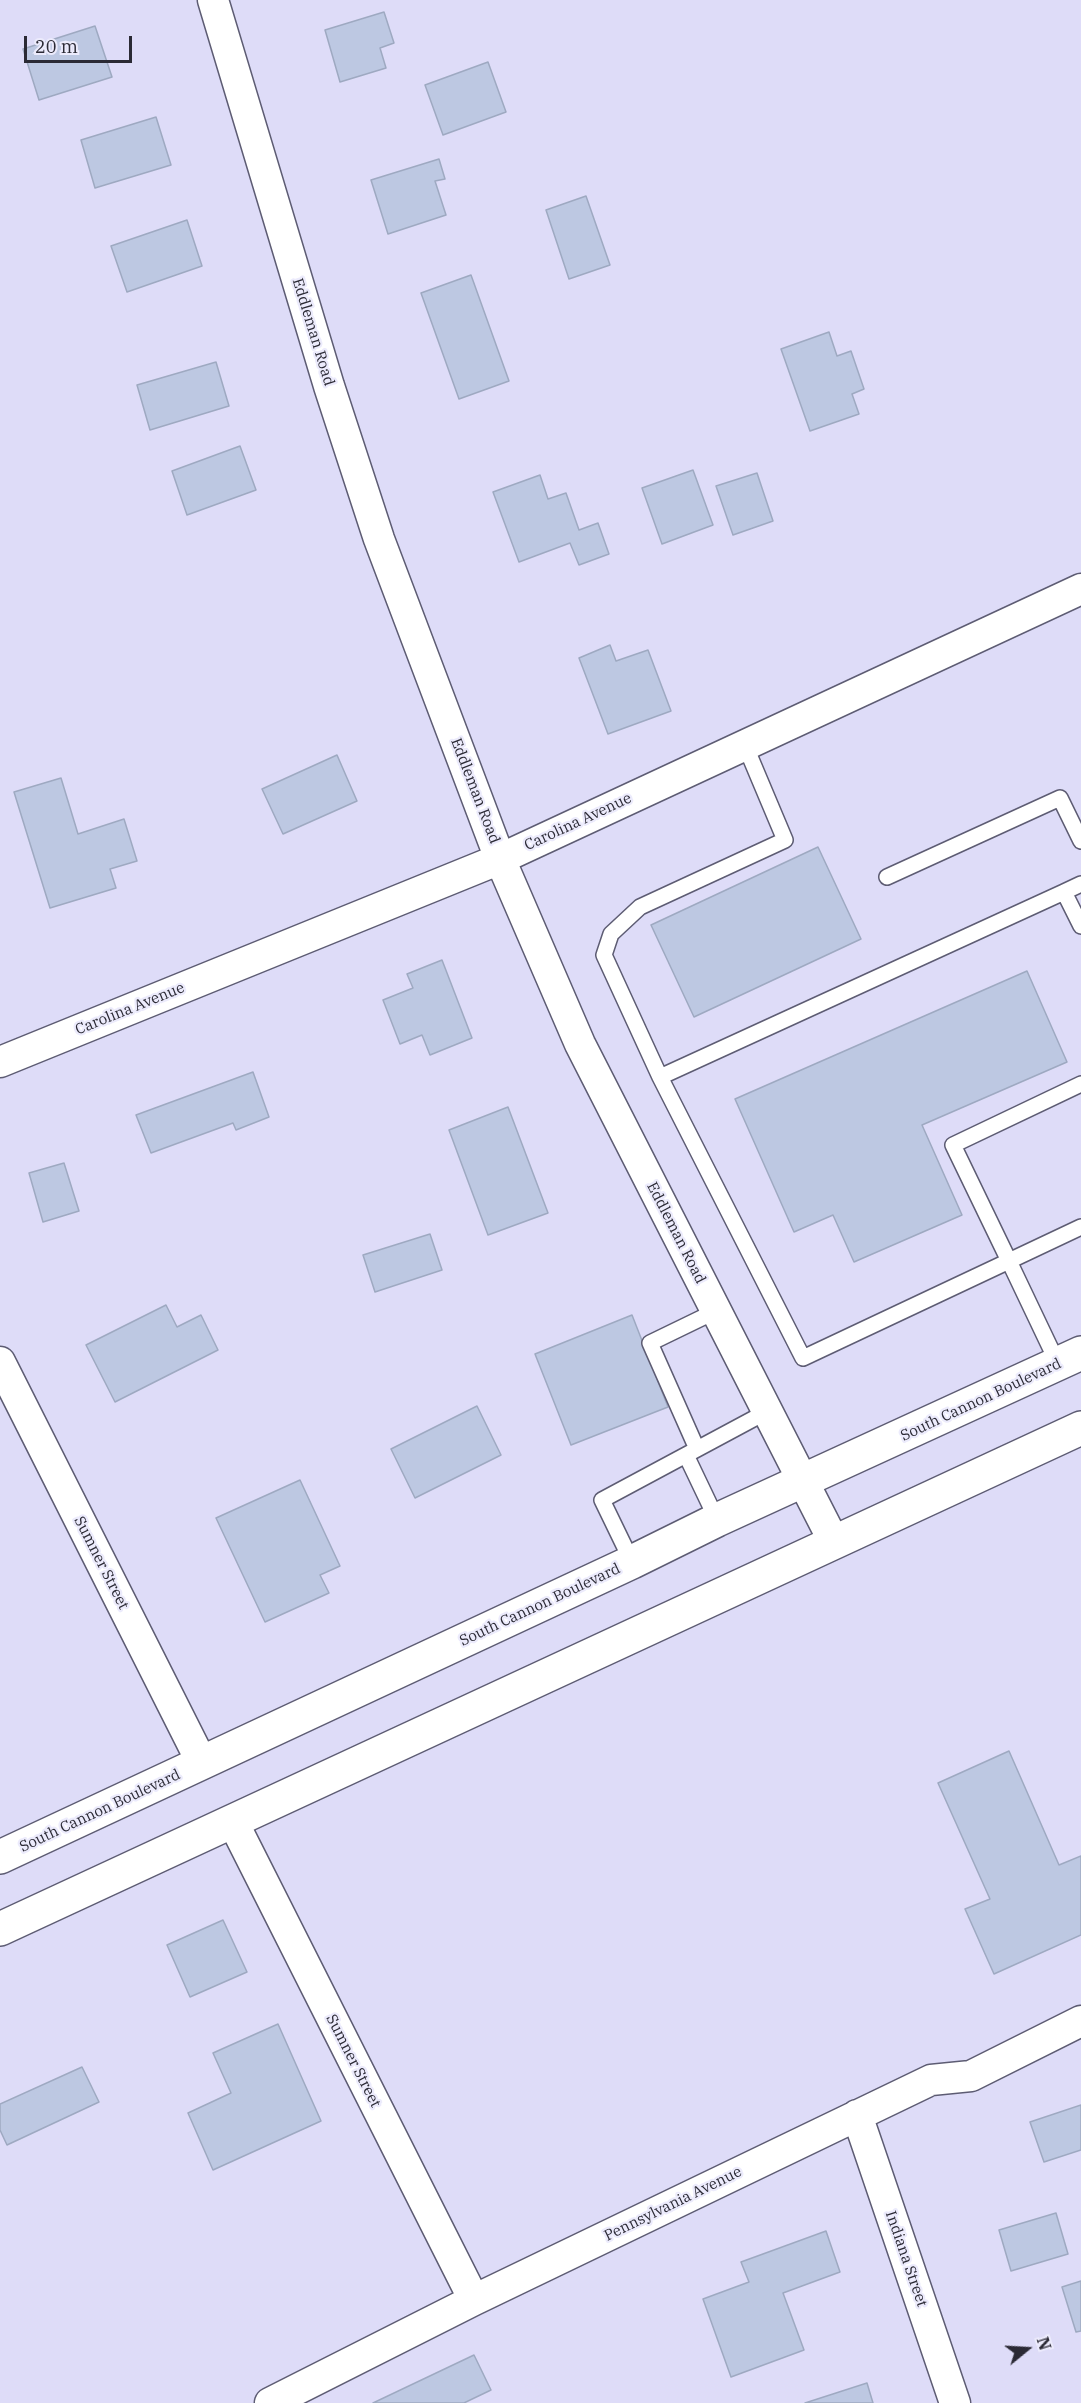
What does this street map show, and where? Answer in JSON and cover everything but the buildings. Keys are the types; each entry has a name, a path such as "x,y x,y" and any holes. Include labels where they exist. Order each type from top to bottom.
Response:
{"main road":[{"name":"South Cannon Boulevard","path":"0,1857 632,1562 717,1520 1070,1359"},
{"path":"0,1929 1081,1428"}],"street":[{"name":"Eddleman Road","path":"213,0 329,386 379,539 500,859 580,1044 834,1542"},
{"name":"Carolina Avenue","path":"0,1062 500,859 1081,589"},
{"name":"Sumner Street","path":"0,1362 202,1763"},
{"name":"Sumner Street","path":"233,1822 474,2300"},
{"name":"Pennsylvania Avenue","path":"284,2400 474,2300 856,2115 931,2080 971,2076 1081,2021"},
{"name":"Indiana Street","path":"856,2115 955,2403"}],"lane":[{"path":"745,746 785,840 640,907 611,934 604,955 660,1077 803,1358 1081,1227"},
{"path":"886,877 1060,798 1081,841"},
{"path":"660,1077 1081,884"},
{"path":"1064,891 1081,926"},
{"path":"1070,1359 1009,1261 953,1145 1081,1084"},
{"path":"716,1311 650,1343 717,1520"},
{"path":"632,1562 602,1500 768,1411"}]}
